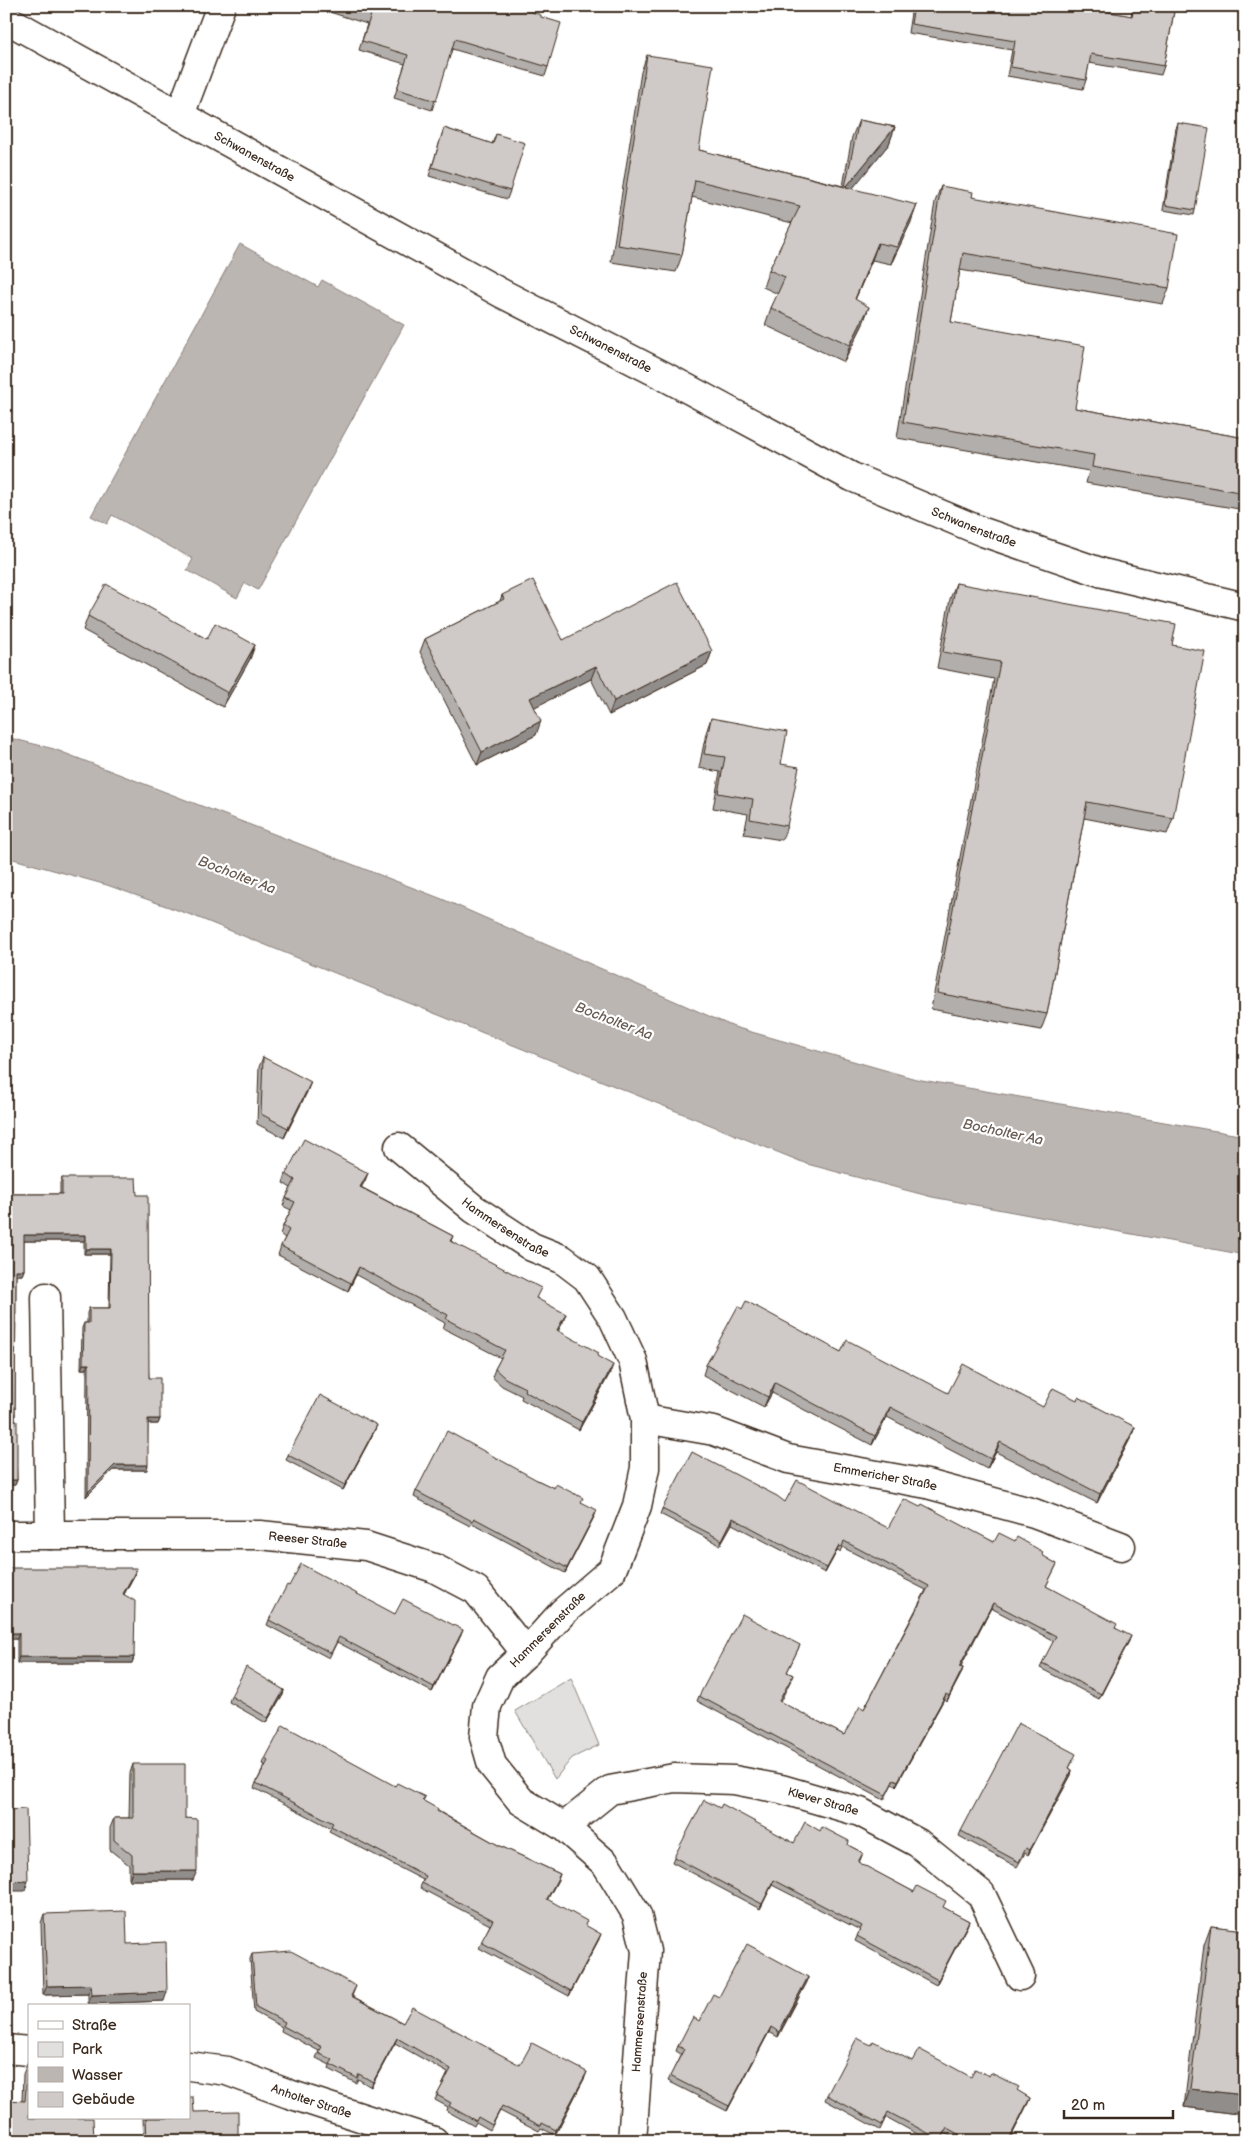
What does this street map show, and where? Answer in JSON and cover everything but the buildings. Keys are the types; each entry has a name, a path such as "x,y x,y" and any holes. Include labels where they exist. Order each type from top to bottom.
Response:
{"street":[{"path":"180,115 221,6"},
{"name":"Schwanenstraße","path":"6,19 501,293 662,375 852,477 983,532 1103,573 1245,607"},
{"name":"Hammersenstraße","path":"399,1147 474,1209 532,1247 562,1259 586,1278 613,1318 633,1361 645,1419 645,1468 637,1506 612,1570 563,1612 526,1653 500,1677 487,1706 484,1737 492,1765 521,1801 564,1827 606,1864 637,1915 646,1951 632,2141"},
{"path":"46,1297 50,1535"},
{"name":"Emmericher Straße","path":"645,1419 714,1431 788,1460 928,1484 1034,1513 1121,1546"},
{"name":"Reeser Straße","path":"6,1535 260,1536 366,1546 434,1568 476,1590 526,1653"},
{"name":"Klever Straße","path":"564,1827 610,1790 674,1778 734,1780 781,1789 860,1812 918,1843 981,1894 1020,1976"},
{"path":"6,2049 28,2051"},
{"name":"Anholter Straße","path":"190,2066 227,2071 289,2094 434,2141"}],"green space":[{"path":"571,1678 599,1745 572,1758 555,1779 515,1711"}],"water":[{"path":"240,244 318,287 322,280 404,325 258,590 245,583 237,598 187,570 193,559 112,515 107,524 91,516"},
{"name":"Bocholter Aa","path":"6,737 54,749 442,899 734,1027 916,1079 1245,1136 1245,1255 932,1197 807,1164 194,916 107,885 6,857"}]}
